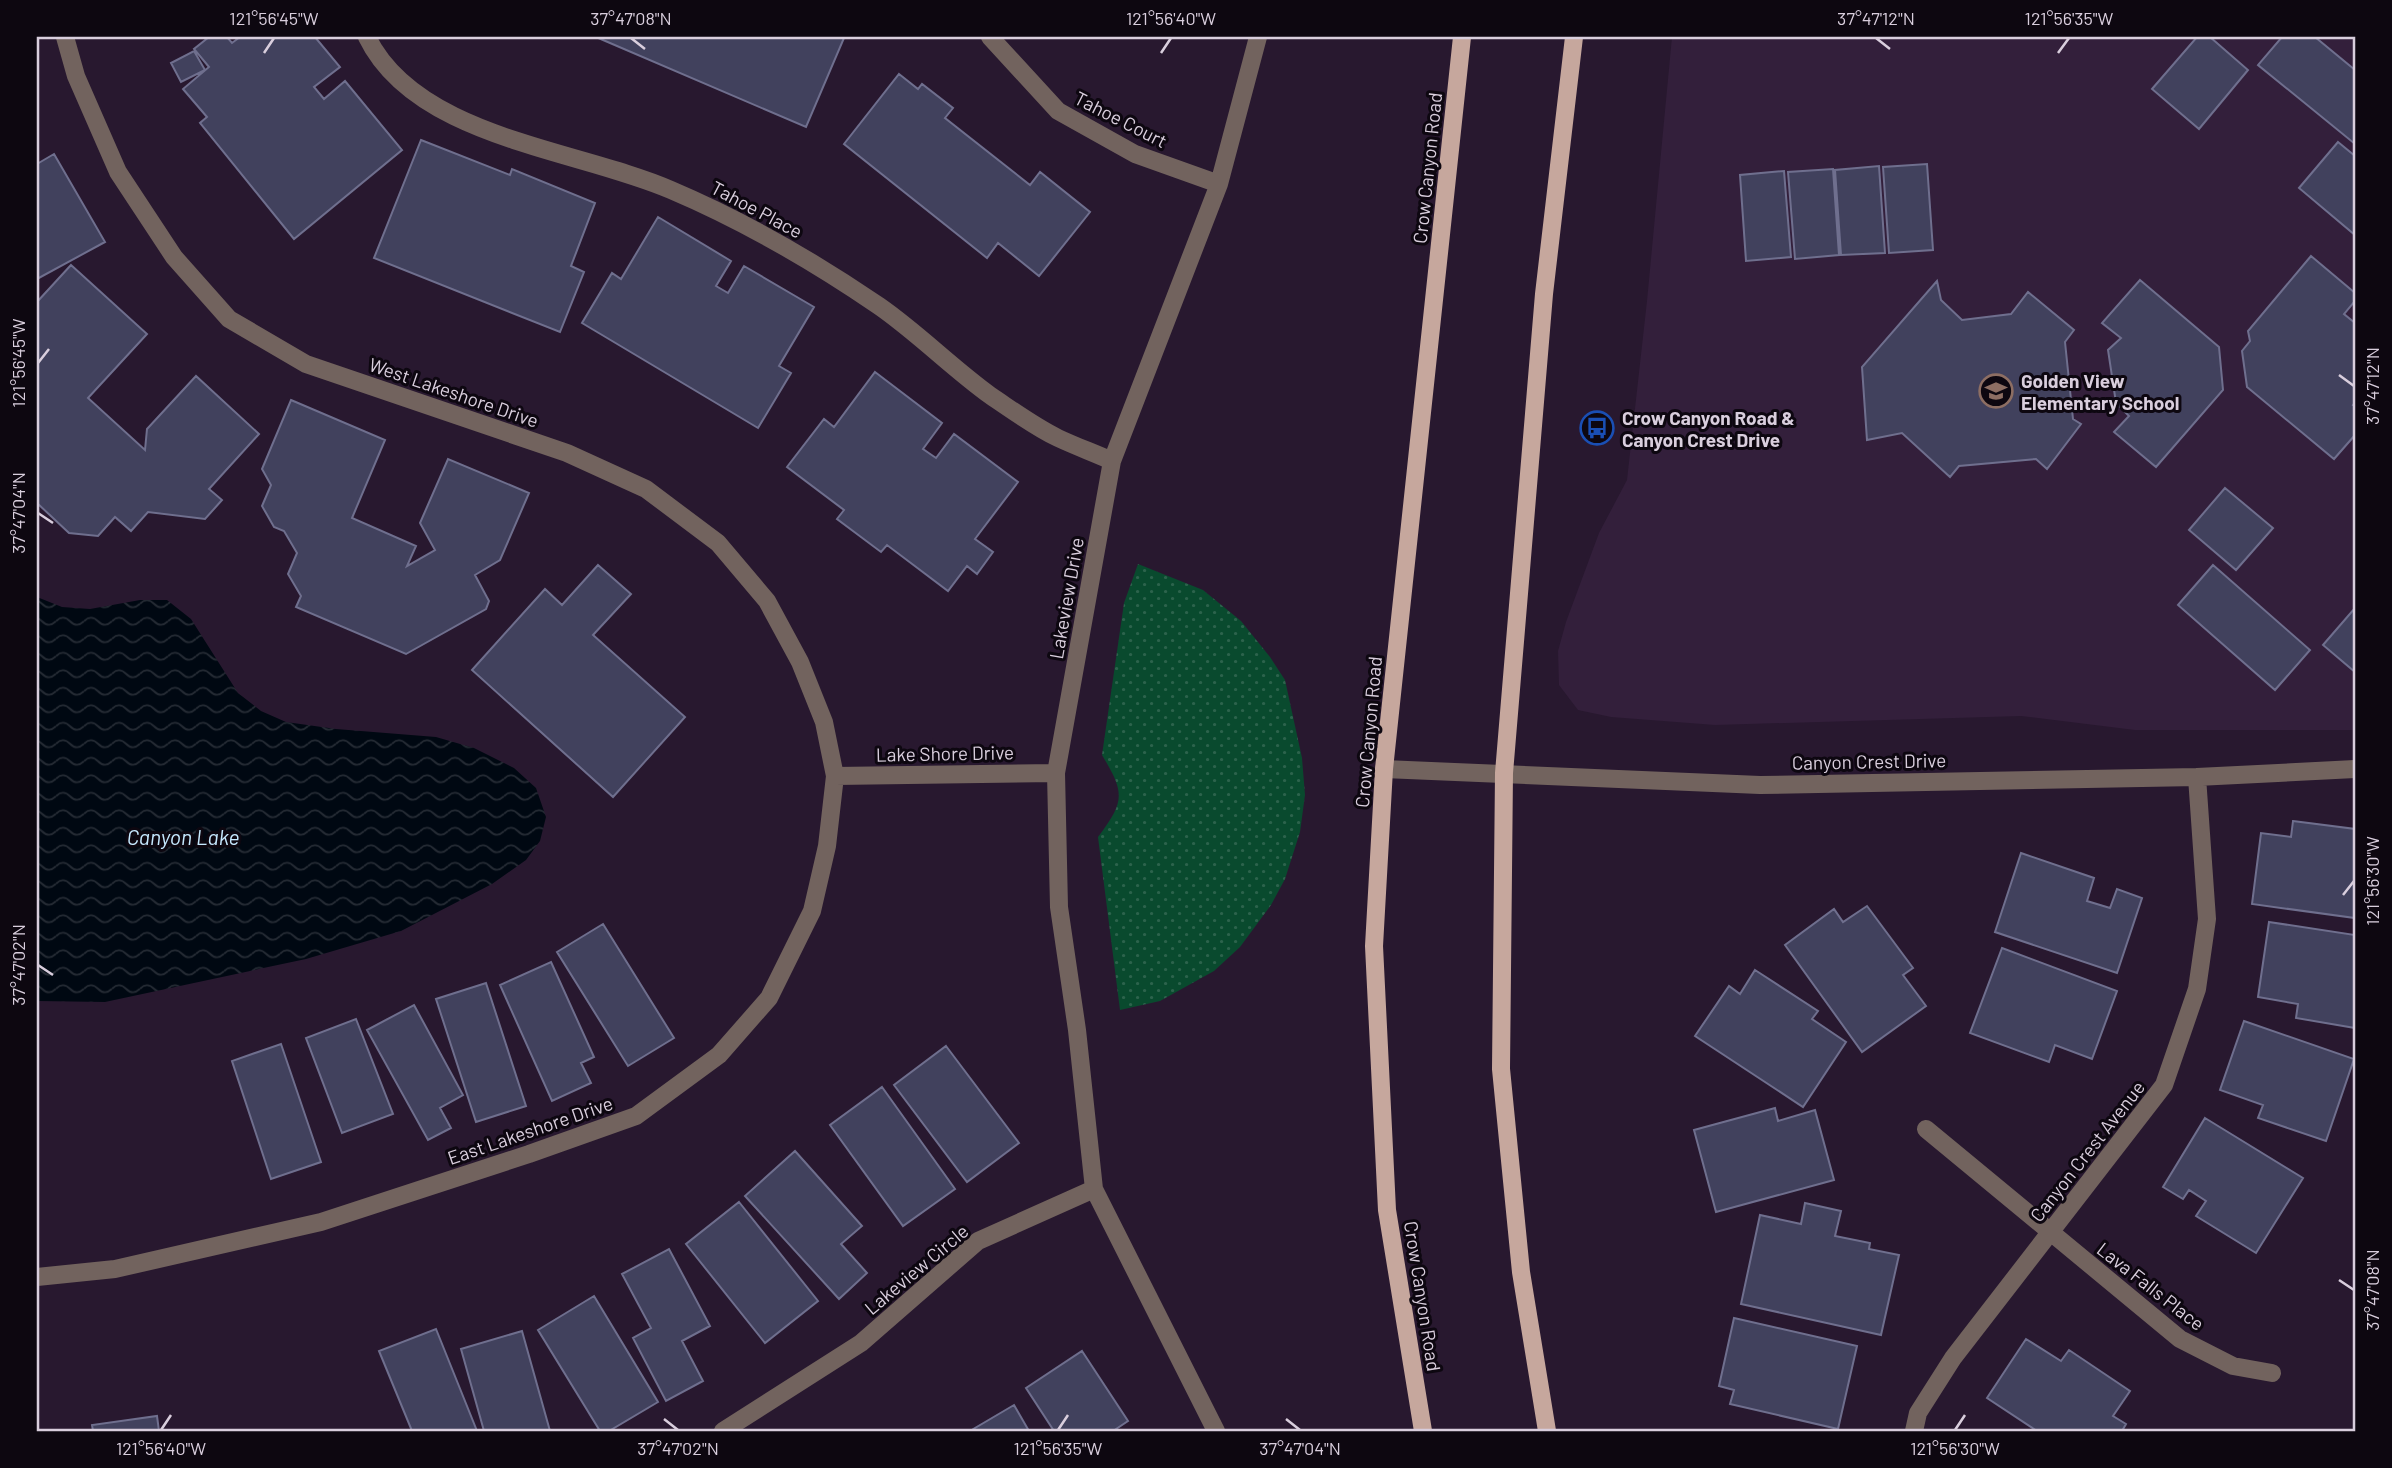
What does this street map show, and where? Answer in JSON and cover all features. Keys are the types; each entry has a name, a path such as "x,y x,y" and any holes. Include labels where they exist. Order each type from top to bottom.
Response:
{"main road":[{"name":"Crow Canyon Road","path":"1423,1431 1387,1210 1374,946 1384,769 1462,37"},
{"path":"1547,1431 1521,1272 1501,1069 1504,773 1543,307 1574,37"}],"street":[{"name":"West Lakeshore Drive","path":"65,37 76,76 118,172 174,257 229,319 306,364 567,453 646,489 719,543 767,601 800,662 824,722 835,776"},
{"name":"Tahoe Place","path":"367,37 375,53 407,89 448,114 505,136 666,188 722,212 775,240 880,307 989,394 1045,430 1112,461"},
{"name":"Tahoe Court","path":"990,37 1058,111 1135,154 1220,184"},
{"name":"Lakeview Drive","path":"1094,1189 1077,1030 1059,907 1056,772 1112,461 1220,184 1258,37"},
{"name":"Canyon Crest Drive","path":"1384,769 1760,785 2197,777 2355,769"},
{"name":"Lake Shore Drive","path":"835,776 1056,772"},
{"name":"East Lakeshore Drive","path":"37,1277 115,1269 321,1222 636,1116 719,1055 769,998 812,911 827,846 835,776"},
{"name":"Canyon Crest Avenue","path":"1914,1431 1918,1413 1953,1358 2164,1086 2197,989 2207,919 2197,777"},
{"name":"Lava Falls Place","path":"1926,1129 2180,1339 2233,1366 2272,1373"},
{"name":"Lakeview Circle","path":"723,1431 861,1343 978,1241 1094,1189"},
{"path":"1094,1189 1216,1431"}],"shaded area":[{"name":"Golden View Elementary School","path":"1672,37 2355,37 2355,730 2135,730 2021,716 1715,725 1611,717 1578,710 1559,685 1558,651 1599,533 1627,480"}],"green space":[{"path":"1138,564 1203,590 1241,621 1270,657 1285,680 1302,758 1305,795 1300,832 1285,879 1271,905 1240,947 1214,971 1160,1001 1120,1010 1098,837 1113,814 1119,797 1115,779 1102,755 1124,603"}],"water":[{"name":"Canyon Lake","path":"37,597 62,607 90,609 140,600 167,600 191,619 238,693 261,711 286,722 436,737 474,748 514,768 536,788 546,817 540,841 526,860 492,884 401,931 306,959 105,1002 37,1001"}],"building":[{"path":"209,37 227,37 232,43 240,37 315,37 340,67 314,87 324,99 345,81 402,150 294,239 200,123 207,117 183,89 209,67 194,49"},
{"path":"596,37 842,37 844,38 806,127"},
{"path":"2197,37 2210,37 2248,70 2199,129 2152,89"},
{"path":"2282,37 2315,37 2355,70 2355,144 2258,65"},
{"path":"194,51 205,70 181,82 171,63"},
{"path":"899,74 918,89 922,84 953,108 945,118 1030,185 1040,172 1090,212 1039,276 998,243 987,258 844,144"},
{"path":"421,140 510,175 512,169 595,203 571,266 584,272 560,332 374,258"},
{"path":"2338,142 2355,156 2355,235 2299,188"},
{"path":"54,154 105,242 37,279 37,164"},
{"path":"1927,164 1933,250 1889,253 1883,167"},
{"path":"1879,166 1885,253 1841,255 1835,170"},
{"path":"1833,169 1839,255 1795,259 1788,172"},
{"path":"1784,171 1791,257 1746,261 1740,175"},
{"path":"658,217 731,261 716,286 728,293 744,266 814,307 779,366 791,373 758,428 582,323 612,273 621,279"},
{"path":"2311,256 2355,293 2355,301 2344,314 2355,323 2355,435 2334,459 2247,387 2242,351 2250,341 2248,331"},
{"path":"71,265 147,334 88,398 145,450 147,429 196,376 259,434 209,489 222,500 205,519 148,512 131,531 115,517 98,536 69,533 37,503 37,302"},
{"path":"2140,280 2219,347 2223,390 2156,467 2114,432 2129,416 2116,403 2108,350 2121,338 2102,323"},
{"path":"1937,281 1941,300 1962,320 2011,314 2028,292 2074,330 2065,342 2073,419 2081,424 2047,469 2036,459 1959,466 1950,477 1902,433 1867,440 1862,367"},
{"path":"875,372 942,423 923,449 936,458 954,434 1018,482 975,539 993,552 977,574 967,566 948,591 887,545 881,552 837,519 844,510 787,467 824,419 834,427"},
{"path":"291,400 385,440 352,518 416,546 407,566 435,550 420,523 448,459 529,493 500,560 475,575 489,601 486,609 406,654 296,607 301,596 288,574 297,553 284,531 274,527 262,506 271,485 262,469"},
{"path":"2225,488 2273,528 2236,570 2189,530"},
{"path":"598,565 631,594 593,635 685,717 613,797 472,670 545,589 562,605"},
{"path":"2213,565 2310,650 2275,690 2178,605"},
{"path":"2355,608 2355,672 2323,645"},
{"path":"2293,821 2355,829 2355,918 2252,904 2261,833 2291,837"},
{"path":"2021,853 2094,878 2087,901 2110,908 2117,889 2142,898 2117,973 1995,932"},
{"path":"1867,906 1913,968 1903,975 1926,1006 1862,1052 1785,945 1834,909 1843,922"},
{"path":"2269,922 2355,935 2355,1028 2296,1018 2298,1004 2258,997"},
{"path":"603,924 674,1038 628,1066 557,952"},
{"path":"2002,948 2117,991 2092,1059 2055,1045 2049,1062 1970,1033"},
{"path":"551,962 594,1057 581,1063 591,1083 552,1101 500,985"},
{"path":"1755,970 1818,1011 1812,1019 1846,1042 1803,1107 1695,1036 1729,986 1740,994"},
{"path":"486,983 526,1106 476,1122 436,999"},
{"path":"414,1005 463,1095 440,1108 451,1128 428,1140 367,1030"},
{"path":"356,1019 393,1114 342,1133 306,1038"},
{"path":"2244,1021 2354,1059 2326,1141 2258,1118 2263,1105 2220,1090"},
{"path":"281,1044 321,1162 271,1179 232,1061"},
{"path":"946,1046 1019,1143 967,1182 894,1085"},
{"path":"882,1087 955,1189 903,1226 830,1125"},
{"path":"1775,1108 1778,1121 1815,1110 1834,1180 1716,1212 1694,1130"},
{"path":"2205,1118 2303,1178 2256,1253 2196,1216 2206,1201 2189,1190 2183,1199 2163,1187"},
{"path":"795,1151 862,1226 841,1244 867,1273 839,1299 745,1196"},
{"path":"739,1202 818,1301 765,1343 686,1244"},
{"path":"1805,1203 1841,1211 1835,1236 1870,1243 1869,1249 1899,1255 1881,1335 1741,1304 1760,1215 1801,1224"},
{"path":"669,1249 710,1326 682,1341 703,1381 666,1401 633,1338 651,1328 622,1274"},
{"path":"594,1296 658,1402 609,1431 600,1431 538,1330"},
{"path":"1734,1318 1857,1346 1838,1429 1730,1404 1734,1390 1719,1386"},
{"path":"436,1329 477,1431 412,1431 379,1351"},
{"path":"522,1331 550,1431 484,1431 461,1349"},
{"path":"2026,1339 2061,1361 2069,1350 2130,1391 2113,1416 2126,1424 2122,1431 2037,1431 1987,1398"},
{"path":"1082,1351 1128,1421 1113,1431 1054,1431 1026,1388"},
{"path":"1014,1405 1029,1431 970,1431"},
{"path":"157,1416 159,1431 93,1431 92,1425"}],"place":[{"name":"Golden View Elementary School","path":"1996,391"},
{"name":"Crow Canyon Road & Canyon Crest Drive","path":"1597,428"}]}
